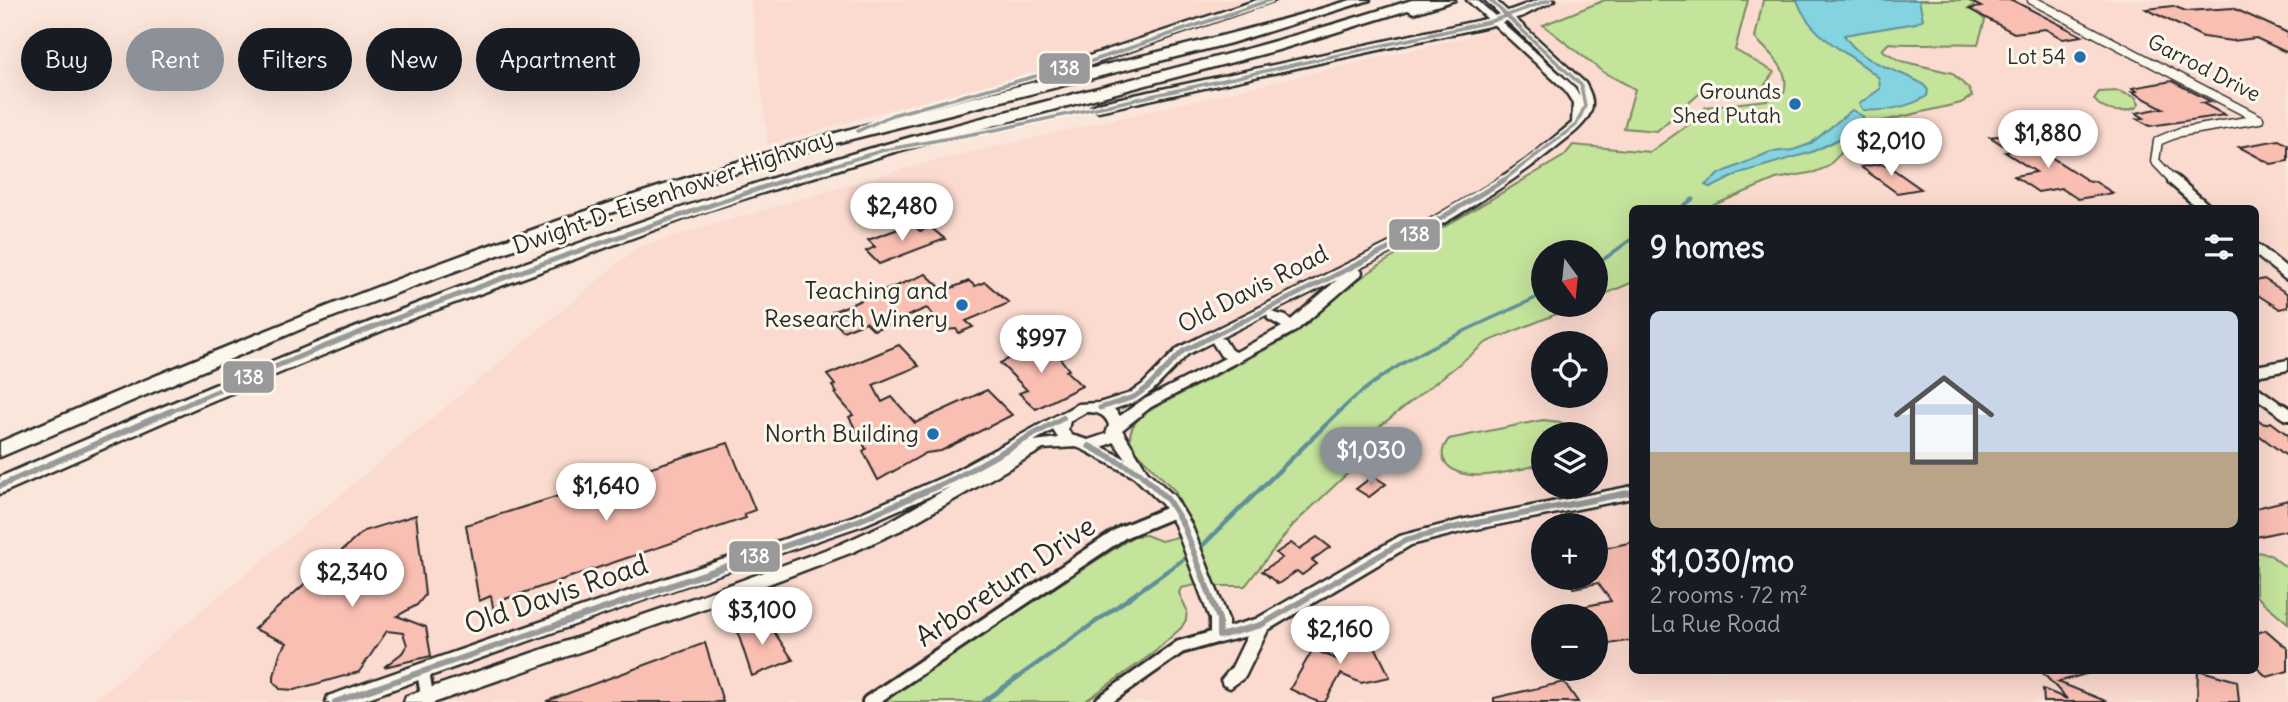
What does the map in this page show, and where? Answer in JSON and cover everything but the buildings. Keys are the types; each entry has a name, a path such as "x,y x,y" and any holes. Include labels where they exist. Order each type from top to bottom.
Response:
{"highway":[{"path":"855,133 892,115 1092,61 1270,0"},
{"name":"Dwight D. Eisenhower Highway","path":"0,450 359,299 602,211 763,159 855,133 1217,43 1364,0"},
{"name":"Dwight D. Eisenhower Highway","path":"0,486 291,359 533,266 703,206 884,150 1229,61 1362,22 1425,0"},
{"path":"884,150 1000,129 1502,18 1549,0"},
{"path":"1362,22 1446,1"}],"street":[{"name":"Old Davis Road","path":"1472,0 1502,18"},
{"name":"Old Davis Road","path":"1117,428 1146,404 1291,328 1347,278 1400,243 1492,189 1532,162 1576,125 1578,103 1569,88 1502,18 1490,0"},
{"name":"Garrod Drive","path":"2032,0 2259,119 2180,132 2158,141 2155,160 2162,172 2202,205"},
{"name":"Old Davis Road","path":"1100,408 1134,397 1148,387 1173,359 1199,344 1400,243"},
{"path":"2259,251 2288,275"},
{"path":"1199,344 1219,342 1272,316 1286,309 1292,298"},
{"path":"1272,316 1281,319 1291,328"},
{"path":"1219,342 1226,353 1237,357"},
{"path":"2259,370 2288,365"},
{"path":"2259,394 2288,414"},
{"path":"1072,443 1060,429 1063,418 1075,409 1100,408 1112,415 1127,452 1140,466 1140,473"},
{"name":"Old Davis Road","path":"335,702 872,515 954,478 1063,418"},
{"path":"1089,446 1106,442 1117,428"},
{"path":"423,671 423,700 702,602 847,548 895,526 1041,444 1072,443 1089,446 1140,473 1168,499 1179,517 1205,581 1219,619 1219,636"},
{"path":"1102,702 1180,647 1261,625 1406,540 1461,526 1629,493"},
{"name":"Arboretum Drive","path":"869,702 1123,531 1179,517"},
{"path":"1230,680 1239,672 1261,625"}],"shaded area":[{"path":"751,0 1261,0 1108,53 891,109 768,145"},
{"path":"1555,0 2288,0 2288,702 92,702 638,247 917,165 1460,39 1530,15"}],"green space":[{"path":"1605,0 1748,0 1735,50 1774,72 1757,96 1707,87 1657,131 1624,128 1635,89 1603,72 1543,25"},
{"path":"1763,0 1983,0 1971,7 1985,20 1978,44 1889,43 1882,50 1901,61 1952,73 1969,89 1972,96 1961,103 1871,124 1827,167 1815,172 1776,179 1714,205 1629,205 1629,284 1608,293 1608,240 1531,240 1531,317 1549,317 1487,342 1337,460 1348,473 1293,525 1245,586 1212,586 1205,583 1181,588 1179,593 1187,610 1186,620 1181,628 1152,654 1084,702 880,702 1134,536 1146,535 1161,541 1193,533 1175,491 1131,446 1133,426 1148,411 1288,338 1346,288 1383,263 1564,156 1573,145 1650,152 1692,122 1706,107 1767,100 1784,93 1785,77 1773,57 1755,38"},
{"path":"2118,91 2135,97 2139,104 2137,107 2126,111 2108,110 2094,99 2099,92"},
{"path":"1531,422 1531,467 1490,475 1462,474 1452,469 1444,460 1444,449 1449,439"},
{"path":"2259,552 2269,554 2288,569 2288,623 2259,599"}],"water":[{"path":"1797,0 1919,0 1923,19 1916,23 1844,35 1860,53 1923,84 1928,90 1927,96 1896,108 1863,110 1859,104 1880,89 1879,78 1821,35 1803,14"},
{"path":"1852,110 1864,117 1851,127 1849,134 1812,152 1740,173 1711,188 1705,185 1721,173 1770,152 1793,150 1810,144"}],"waterway":[{"path":"1684,205 1693,199"},
{"path":"1608,256 1629,241"},
{"path":"1339,412 1361,392 1410,359 1531,300"},
{"path":"1198,550 1341,410"},
{"path":"983,702 1188,556"}],"transit line":[{"name":"138","path":"858,131 892,115 1092,61 1270,0"},
{"name":"138","path":"1100,408 1134,397 1148,387 1183,351 1400,243 1492,189 1576,125 1585,106 1581,85 1490,0"},
{"name":"138","path":"0,486 213,392 372,326 621,235 812,171 884,150 1000,129 1489,22 1549,0"},
{"name":"138","path":"335,702 860,520 954,479 1063,418"},
{"name":"138","path":"1089,446 1140,473 1168,500 1183,524 1219,619 1219,636 1261,625 1406,540 1461,526 1629,493"}],"place":[{"name":"Lot 54","path":"2080,57"},
{"name":"Grounds Shed Putah","path":"1795,104"},
{"name":"Teaching and Research Winery","path":"962,305"},
{"name":"North Building","path":"933,434"}]}
